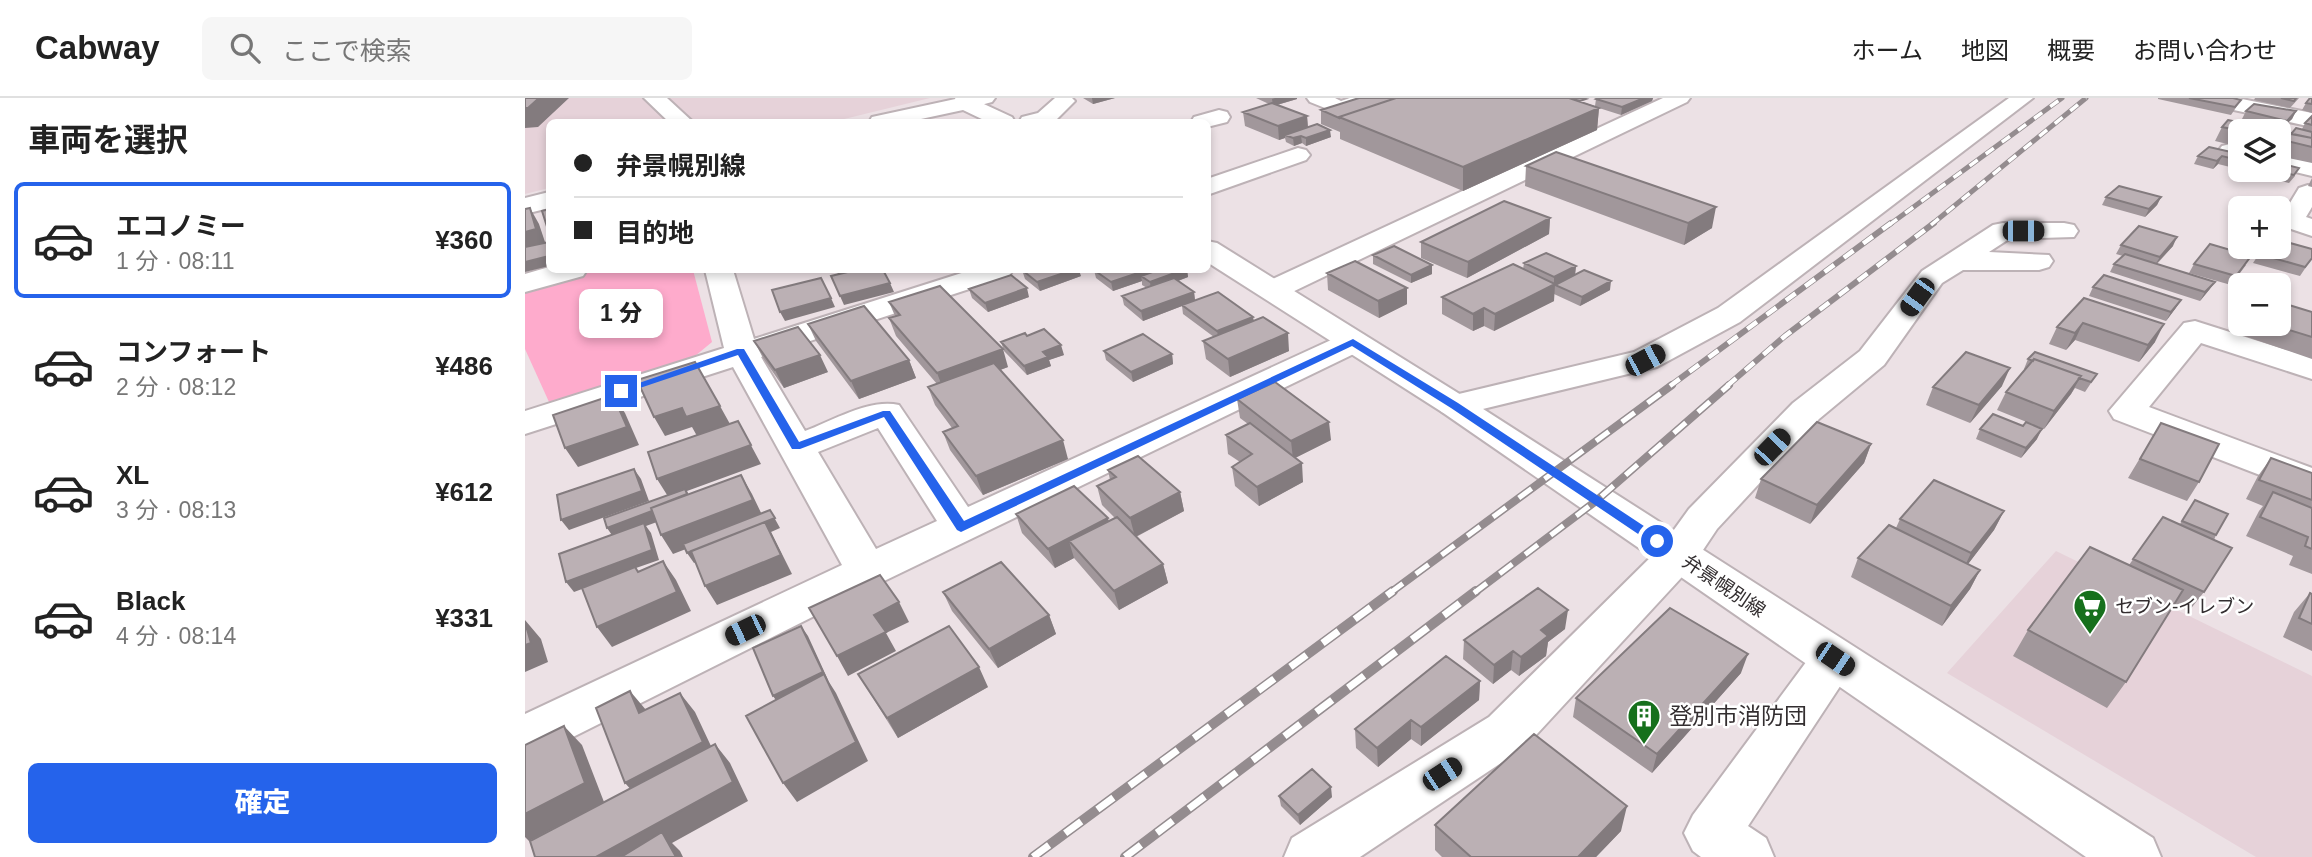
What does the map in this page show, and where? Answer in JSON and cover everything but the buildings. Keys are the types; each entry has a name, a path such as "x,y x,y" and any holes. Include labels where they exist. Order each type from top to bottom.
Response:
{"street":[{"path":"654,98 678,119"},
{"path":"1317,98 1340,108 1372,98"},
{"path":"1273,290 1603,125 1680,98"},
{"path":"1454,405 1645,360 1729,315 2023,98"},
{"path":"2206,98 2312,120"},
{"path":"893,119 972,100 1000,119"},
{"path":"1042,119 1064,102"},
{"path":"1211,187 1298,155"},
{"path":"2291,164 2312,169"},
{"path":"2312,194 2308,193 2291,220 2312,228"},
{"path":"525,206 546,201"},
{"path":"1312,857 1507,732 1678,555 1703,519 1806,411 1872,358 1931,277 2003,231 2064,231"},
{"name":"弁景幌別線","path":"1211,252 1454,405 2133,857"},
{"path":"1957,261 2039,261"},
{"path":"525,283 562,273"},
{"path":"720,273 741,351 867,571"},
{"path":"906,273 921,295"},
{"path":"525,423 741,351 990,273"},
{"path":"2312,369 2195,330 2127,411 2312,482"},
{"path":"525,737 867,571 1353,342"},
{"path":"796,447 887,413 961,527"},
{"path":"1746,857 1712,833 1835,659"}],"shaded area":[{"path":"525,98 930,98 844,119 546,119 546,189 525,194"},
{"path":"576,273 694,273 712,342 689,361 549,402 525,349 525,287"},
{"path":"2056,551 2312,676 2312,857 2256,857 1947,673"}],"railway":[{"path":"1889,225 2062,98"},
{"path":"1931,225 2086,98"},
{"path":"1670,386 1891,223"},
{"path":"1727,386 1785,336 1934,223"},
{"path":"1390,593 1672,385"},
{"path":"1474,593 1596,501 1729,385"},
{"path":"1033,857 1393,591"},
{"path":"1125,857 1476,591"}],"place":[{"name":"セブン-イレブン","path":"2090,636"},
{"name":"登別市消防団","path":"1644,746"}],"route":[{"path":"621,391 741,351 796,447 887,413 961,527 1353,342 1454,405 1657,541"}]}
